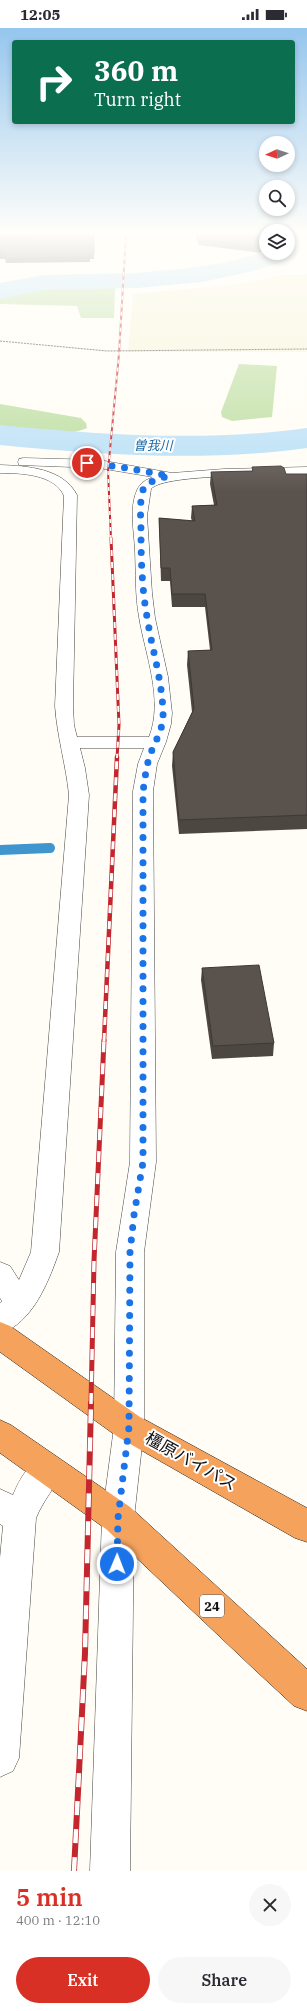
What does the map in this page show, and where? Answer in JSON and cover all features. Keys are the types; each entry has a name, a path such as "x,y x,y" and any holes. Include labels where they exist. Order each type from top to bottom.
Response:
{"highway":[{"name":"橿原バイパス","path":"0,1335 129,1427 307,1526"},
{"name":"24","path":"0,1436 118,1518 266,1657 307,1693"}],"street":[{"path":"0,461 99,464 169,476 305,471"},
{"path":"0,469 31,471 60,483 70,492 71,503 64,706 65,725 71,743 79,795 48,1231 45,1252 35,1280 9,1313"},
{"path":"110,1871 118,1518 129,1427 130,1252 134,1215 143,1162 143,791 145,772 150,755 162,729 164,713 157,660 145,603 141,507 144,489 150,483 169,476"},
{"path":"71,743 157,742"},
{"path":"0,1274 9,1313"},
{"path":"0,1758 10,1511 31,1491 47,1470"}],"path":[{"path":"0,341 107,351 307,349"}],"shaded area":[{"path":"131,320 307,320 307,352 128,352"}],"green space":[{"path":"239,364 277,366 272,417 232,421 222,417 221,412"},
{"path":"0,404 81,418 86,423 87,428 55,434 0,429"}],"building":[{"path":"281,466 284,468 286,474 307,474 307,815 179,820 173,752 194,709 188,651 212,650 205,594 172,594 170,568 161,568 159,518 195,521 192,506 217,505 211,472 253,471 252,467"},
{"path":"259,965 274,1043 213,1046 202,968"}],"waterway":[{"name":"曽我川","path":"0,435 154,447 231,446 307,438"},
{"path":"0,850 50,848"}],"railway":[{"path":"111,539 108,471 121,320"},
{"path":"111,538 119,725 117,758"},
{"path":"104,1041 117,757"},
{"path":"91,1404 94,1261 104,1040"},
{"path":"74,1871 85,1653 91,1403"}],"route":[{"path":"87,463 121,467 169,476 156,480 146,486 144,489 141,507 141,540 145,603 147,619 157,660 164,713 162,729 150,755 145,772 143,791 143,1162 134,1215 130,1252 129,1427 118,1518 117,1564"}]}
